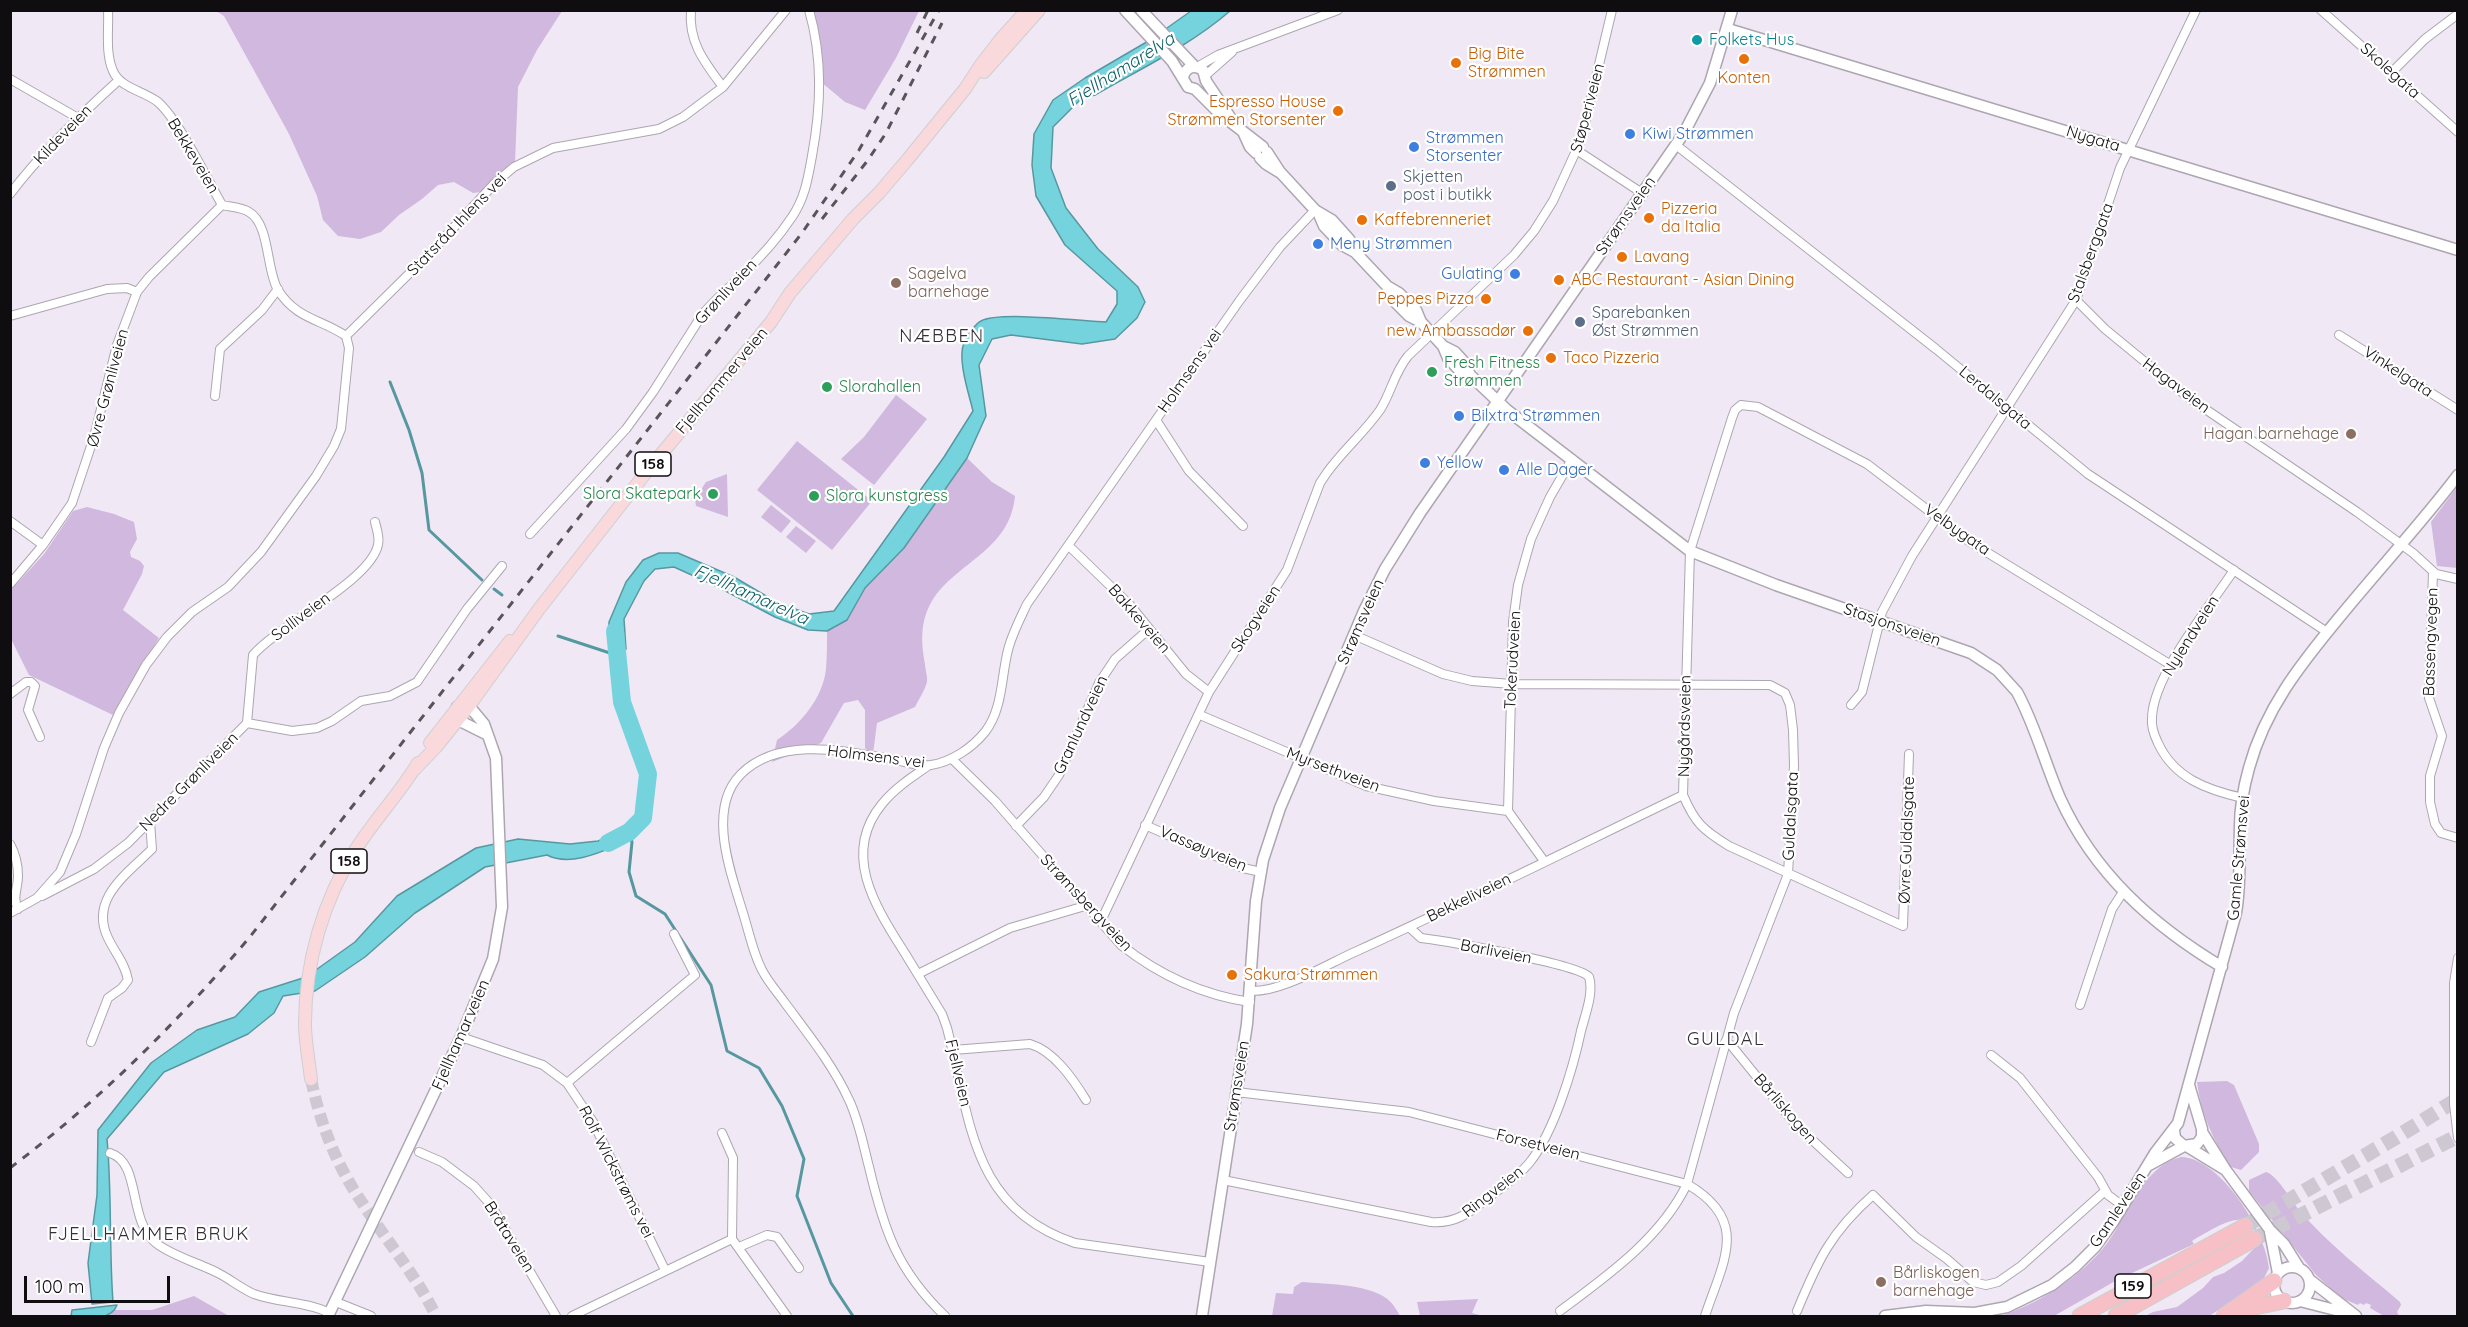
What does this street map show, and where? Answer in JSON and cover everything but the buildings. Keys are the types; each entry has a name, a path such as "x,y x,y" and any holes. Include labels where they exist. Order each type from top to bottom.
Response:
{"highway":[{"name":"159","path":"2080,1317 2250,1232 2116,1317"},
{"path":"2229,1314 2276,1277"},
{"path":"2229,1314 2284,1301"}],"main road":[{"name":"Fjellhammerveien","path":"461,711 648,470 771,322 790,293 848,225 879,193 965,89 991,51 1027,10"},
{"name":"Fjellhammerveien","path":"965,89 986,70 1039,10"},
{"path":"1125,10 1154,33 1181,53 1195,67 1203,70 1206,78 1202,87 1195,90 1188,87 1184,77 1154,33 1141,10"},
{"name":"Strømsveien","path":"1202,1317 1250,996 1255,913 1261,872 1275,821 1379,580 1402,540 1676,145 1706,93 1728,29 1732,10"},
{"name":"Nygata","path":"1728,29 2457,250"},
{"path":"1184,77 1185,71 1195,67"},
{"name":"Stasjonsveien","path":"1206,78 1234,123 1244,134 1250,147 1273,157 1280,172 1317,211 1324,226 1333,236 1342,245 1355,252 1387,286 1399,292 1416,310 1420,322 1443,346 1455,352 1465,363 1470,375 1497,402 1690,551 1776,585 1971,653 1991,664 2012,684 2024,706 2050,774 2069,815 2091,851 2122,892 2169,933 2222,967"},
{"name":"Stasjonsveien","path":"1195,90 1219,113 1234,123"},
{"name":"Gamle Strømsvei","path":"2176,1126 2222,967 2238,902 2243,798 2253,754 2267,720 2290,680 2327,632 2457,475"},
{"path":"461,711 486,734"},
{"name":"Fjellhamarveien","path":"329,1315 461,1037 493,959 500,928 501,876 496,758 484,724 461,711"},
{"name":"158","path":"311,1079 305,1026 306,994 311,965 327,906 340,878 366,834 414,770 430,742 461,711"},
{"path":"2189,1084 2201,1128 2225,1169 2270,1230 2284,1244 2299,1268"},
{"path":"2201,1128 2189,1118 2176,1126 2175,1138 2225,1169"},
{"name":"Gamleveien","path":"1888,1316 1926,1311 1982,1312 2000,1309 2025,1300 2052,1285 2084,1258 2105,1234 2155,1153 2176,1126"},
{"path":"2186,1146 2200,1141 2201,1128"},
{"name":"Gamleveien","path":"2149,1166 2186,1146"},
{"path":"2270,1230 2276,1293 2284,1301 2300,1302 2355,1316"},
{"path":"2276,1277 2288,1267 2299,1268 2306,1272 2310,1280 2355,1316"},
{"path":"2300,1302 2308,1295 2310,1280"}],"street":[{"path":"108,10 110,57 118,80"},
{"path":"691,10 690,27 695,45 723,87"},
{"name":"Statsråd Ihlens vei","path":"346,336 430,253 495,183 514,167 553,148 662,128 697,109 723,87 786,10"},
{"name":"Grønliveien","path":"530,534 626,429 653,392 702,315 747,271 799,207 808,178 820,108 819,73 809,10"},
{"path":"1195,67 1218,55 1338,10"},
{"name":"Støperiveien","path":"1432,334 1524,243 1553,201 1578,151 1612,10"},
{"name":"Stalsberggata","path":"1851,705 1862,692 1879,620 1912,556 2076,300 2128,150 2196,10"},
{"name":"Skolegata","path":"2321,10 2457,132"},
{"path":"2392,72 2425,39 2457,14"},
{"path":"1206,78 1233,50"},
{"path":"10,79 78,118"},
{"name":"Kildeveien","path":"10,194 26,173 78,118 118,80"},
{"name":"Bekkeveien","path":"118,80 157,102 171,118 222,205 249,212 257,221 278,289 298,313 336,329 346,336"},
{"name":"Lerdalsgata","path":"1676,145 1788,231 2088,474 2327,632"},
{"path":"1578,151 1642,193"},
{"name":"Øvre Grønliveien","path":"10,584 43,545 72,503 85,469 117,345 137,292 148,277 222,205"},
{"name":"Holmsens vei","path":"945,1317 909,1275 893,1248 882,1218 857,1118 849,1099 829,1063 762,970 727,858 724,839 725,807 731,790 741,775 771,757 792,751 816,749 850,752 928,765 952,759 978,740 992,721 998,707 1007,651 1013,632 1028,604 1247,291 1281,247 1317,211"},
{"path":"10,316 107,289 127,288 137,292"},
{"path":"215,396 220,350 262,310 278,289"},
{"name":"Hagaveien","path":"2076,300 2105,329 2181,392 2401,544 2433,572"},
{"name":"Skogveien","path":"1101,921 1209,692 1287,570 1317,490 1326,474 1379,410 1403,363 1432,334"},
{"name":"Vinkelgata","path":"2339,334 2457,410"},
{"path":"38,898 60,872 69,853 104,747 119,713 146,665 192,612 228,587 261,552 306,491 334,446 341,429 349,348 346,336"},
{"name":"Velbygata","path":"1741,405 1758,407 1851,454 1970,542 2171,665"},
{"name":"Nygårdsveien","path":"1741,405 1735,410 1732,418 1690,551 1683,795 1691,814 1707,832 1788,874 1903,926"},
{"path":"1155,420 1189,471 1243,526"},
{"name":"Tokerudveien","path":"1508,811 1514,622 1524,560 1550,497 1572,459"},
{"path":"10,521 43,545"},
{"name":"Solliveien","path":"247,723 253,655 356,576 378,547 375,522"},
{"name":"Bakkeveien","path":"1069,546 1130,605 1186,674 1209,692"},
{"name":"Nedre Grønliveien","path":"14,911 72,882 106,861 150,822 247,723 292,730 318,728 361,701 390,696 417,682 467,609 502,566"},
{"name":"Nylendveien","path":"2234,570 2171,665 2158,692 2152,717 2154,735 2171,765 2195,782 2220,793 2243,798"},
{"path":"2433,572 2457,579"},
{"name":"Bassengvegen","path":"2433,572 2429,698 2442,736 2430,776 2430,802 2435,824 2441,833 2457,838"},
{"name":"Granlundveien","path":"1016,826 1044,797 1059,775 1099,683 1115,659 1149,629"},
{"name":"Guldalsgata","path":"1354,635 1443,674 1472,681 1512,684 1770,685 1785,693 1790,705 1794,766 1788,874 1742,988 1687,1184 1676,1207 1655,1230 1605,1278 1560,1311"},
{"path":"10,694 26,682 31,682 35,687 28,710 40,737"},
{"name":"Myrsethveien","path":"1200,715 1366,786 1434,801 1508,811"},
{"name":"Øvre Guldalsgate","path":"1903,926 1909,754"},
{"name":"Strømsbergveien","path":"952,759 1016,826 1121,945 1140,960 1195,988 1250,996"},
{"name":"Fjellveien","path":"928,765 896,789 871,820 863,847 869,891 882,918 942,1014 953,1050 970,1127 985,1171 1002,1196 1026,1219 1041,1229 1076,1243 1210,1262"},
{"name":"Bekkeliveien","path":"1250,996 1275,988 1409,927 1683,795"},
{"path":"1508,811 1544,861"},
{"path":"91,1042 108,998 122,988 128,980 126,967 107,937 101,913 104,901 152,849 150,822"},
{"name":"Vassøyveien","path":"1145,825 1243,868 1261,872"},
{"path":"10,843 15,853 18,876 14,911"},
{"path":"2080,1005 2112,909 2122,892"},
{"path":"918,974 1010,928 1085,906"},
{"name":"Barliveien","path":"1409,927 1421,938 1549,962 1586,974"},
{"path":"567,1083 695,975 674,934"},
{"path":"2457,957 2454,983 2454,1104 2457,1135"},
{"name":"Ringveien","path":"1223,1180 1431,1222 1447,1222 1466,1215 1516,1176 1541,1146 1564,1089 1579,1041 1591,986 1586,974"},
{"name":"Rolf Wickstrøms vei","path":"461,1037 543,1065 567,1083 593,1122 665,1270"},
{"name":"Bårliskogen","path":"1725,1042 1731,1045 1796,1125 1848,1173"},
{"path":"953,1050 1030,1044 1039,1047 1062,1067 1086,1100"},
{"path":"1991,1056 2020,1078 2098,1177 2105,1191 2123,1206"},
{"name":"Forsetveien","path":"1236,1092 1409,1112 1687,1184 1715,1205 1728,1229 1729,1239 1726,1252 1705,1317"},
{"path":"722,1133 733,1158 732,1239 787,1317"},
{"name":"Bråtaveien","path":"419,1152 442,1162 466,1180 491,1205 556,1317"},
{"path":"110,1153 125,1165 130,1176 142,1227 156,1244 219,1273 254,1294 314,1306 329,1315"},
{"path":"1797,1311 1826,1247 1848,1220 1874,1195 1916,1237 1947,1259 1972,1282 1986,1286 1998,1282 2021,1266 2105,1191"},
{"path":"738,1247 767,1235 777,1237 799,1269"},
{"path":"572,1317 732,1239"},
{"path":"336,1302 371,1317"}],"shaded area":[{"path":"216,11 562,11 537,50 518,87 515,163 481,192 473,193 454,182 438,185 381,232 360,239 338,236 323,220 317,196 289,134 224,16"},
{"path":"812,11 919,11 896,58 865,110 845,102 821,82"},
{"path":"896,395 927,419 874,485 841,459 864,437"},
{"name":"Slora kunstgress","path":"797,441 872,501 832,550 757,490"},
{"path":"967,458 992,482 1015,496 1011,515 993,543 942,588 928,609 923,624 922,640 927,682 915,707 877,723 873,754 865,748 865,710 858,700 844,703 821,743 772,762 777,740 802,719 820,690 826,669 827,631 847,620 865,588 904,548"},
{"name":"Slora Skatepark","path":"727,474 728,517 696,506 695,499 706,482"},
{"path":"2457,487 2457,568 2437,566 2431,522"},
{"path":"771,505 791,521 781,533 761,517"},
{"path":"87,507 134,522 137,539 130,552 131,557 140,561 144,566 123,610 159,638 113,715 29,675 11,639 11,590 44,554 73,511"},
{"path":"796,526 816,541 806,553 786,537"},
{"path":"2227,1081 2234,1085 2259,1144 2259,1152 2241,1170 2231,1167 2213,1137 2201,1105 2197,1082"},
{"path":"2181,1157 2196,1161 2226,1183 2250,1217 2260,1236 2269,1268 2264,1278 2253,1288 2209,1316 2145,1316 2177,1307 2203,1288 2213,1277 2224,1273 2242,1261 2258,1244 2255,1231 2250,1223 2233,1220 2195,1239 2192,1241 2194,1244 2117,1280 2054,1316 2001,1316 2041,1298 2067,1282 2090,1263 2109,1240 2134,1198 2154,1172 2166,1163"},
{"path":"2266,1172 2279,1183 2299,1210 2323,1235 2400,1302 2401,1305 2397,1312 2399,1316 2384,1316 2370,1308 2371,1305 2360,1303 2358,1305 2341,1298 2316,1275 2249,1191 2249,1180"},
{"path":"1302,1282 1346,1285 1378,1293 1394,1306 1400,1316 1272,1316 1276,1293 1293,1294 1294,1287"},
{"path":"194,1296 229,1316 106,1316 115,1310 152,1310"},
{"path":"1478,1299 1472,1313 1483,1316 1420,1316 1417,1302"}],"water":[{"path":"1191,11 1230,11 1199,35 1165,56 1095,95 1082,98 1053,127 1051,168 1066,208 1098,249 1138,287 1145,302 1137,318 1115,339 1082,344 1011,335 992,339 979,365 986,416 967,458 904,548 865,588 847,620 827,631 808,630 775,617 674,567 655,569 644,581 624,619 626,649 616,655 609,641 609,622 626,582 643,560 659,553 678,553 734,577 778,603 809,614 834,611 944,457 973,411 964,377 962,358 964,343 971,330 981,321 1005,317 1106,322 1117,304 1117,291 1065,245 1036,196 1032,165 1034,134 1053,100 1085,78 1150,40"},
{"path":"626,825 630,840 589,856 567,859 547,855 485,867 415,913 365,957 315,991 283,996 274,1013 248,1034 164,1072 107,1139 113,1302 92,1304 88,1263 97,1195 98,1130 151,1063 197,1030 235,1017 259,992 306,977 355,942 397,896 476,848 518,839 570,844 598,841 616,834"},
{"path":"117,1305 114,1310 104,1316 71,1316 72,1310"}],"waterway":[{"path":"390,382 409,430 422,473 429,530 482,580"},
{"path":"494,589 502,595"},
{"name":"Fjellhamarelva","path":"608,843 629,832 643,818 648,774 622,702 615,631"},
{"path":"558,636 616,655"},
{"path":"629,832 632,842 629,872 636,896 665,914 711,985 727,1051 759,1068 782,1106 804,1159 797,1196 831,1283 853,1316"}],"tunnel":[{"path":"311,1079 324,1127 344,1173 419,1286 436,1316"},
{"path":"2245,1226 2458,1099"},
{"path":"2254,1239 2458,1136"}],"railway":[{"path":"917,33 928,10"},
{"path":"10,1168 75,1116 136,1060 222,970 249,938 802,233 859,150 939,10"},
{"path":"822,219 886,133 942,23"}],"place":[{"name":"Folkets Hus","path":"1697,40"},
{"name":"Konten","path":"1744,59"},
{"name":"Big Bite Strømmen","path":"1456,63"},
{"name":"Espresso House Strømmen Storsenter","path":"1338,111"},
{"name":"Kiwi Strømmen","path":"1630,134"},
{"name":"Strømmen Storsenter","path":"1414,147"},
{"name":"Skjetten post i butikk","path":"1391,186"},
{"name":"Pizzeria da Italia","path":"1649,218"},
{"name":"Kaffebrenneriet","path":"1362,220"},
{"name":"Meny Strømmen","path":"1318,244"},
{"name":"Lavang","path":"1622,257"},
{"name":"Gulating","path":"1515,274"},
{"name":"ABC Restaurant - Asian Dining","path":"1559,280"},
{"name":"Sagelva barnehage","path":"896,283"},
{"name":"Peppes Pizza","path":"1486,299"},
{"name":"Sparebanken Øst Strømmen","path":"1580,322"},
{"name":"new Ambassadør","path":"1528,331"},
{"name":"Taco Pizzeria","path":"1551,358"},
{"name":"Fresh Fitness Strømmen","path":"1432,372"},
{"name":"Slorahallen","path":"827,387"},
{"name":"Bilxtra Strømmen","path":"1459,416"},
{"name":"Hagan barnehage","path":"2351,434"},
{"name":"Yellow","path":"1425,463"},
{"name":"Alle Dager","path":"1504,470"},
{"name":"Slora Skatepark","path":"713,494"},
{"name":"Slora kunstgress","path":"814,496"},
{"name":"Sakura Strømmen","path":"1232,975"},
{"name":"Bårliskogen barnehage","path":"1881,1282"}],"district":[{"name":"NÆBBEN","path":"942,337"},
{"name":"GULDAL","path":"1726,1040"},
{"name":"FJELLHAMMER BRUK","path":"149,1235"}]}
